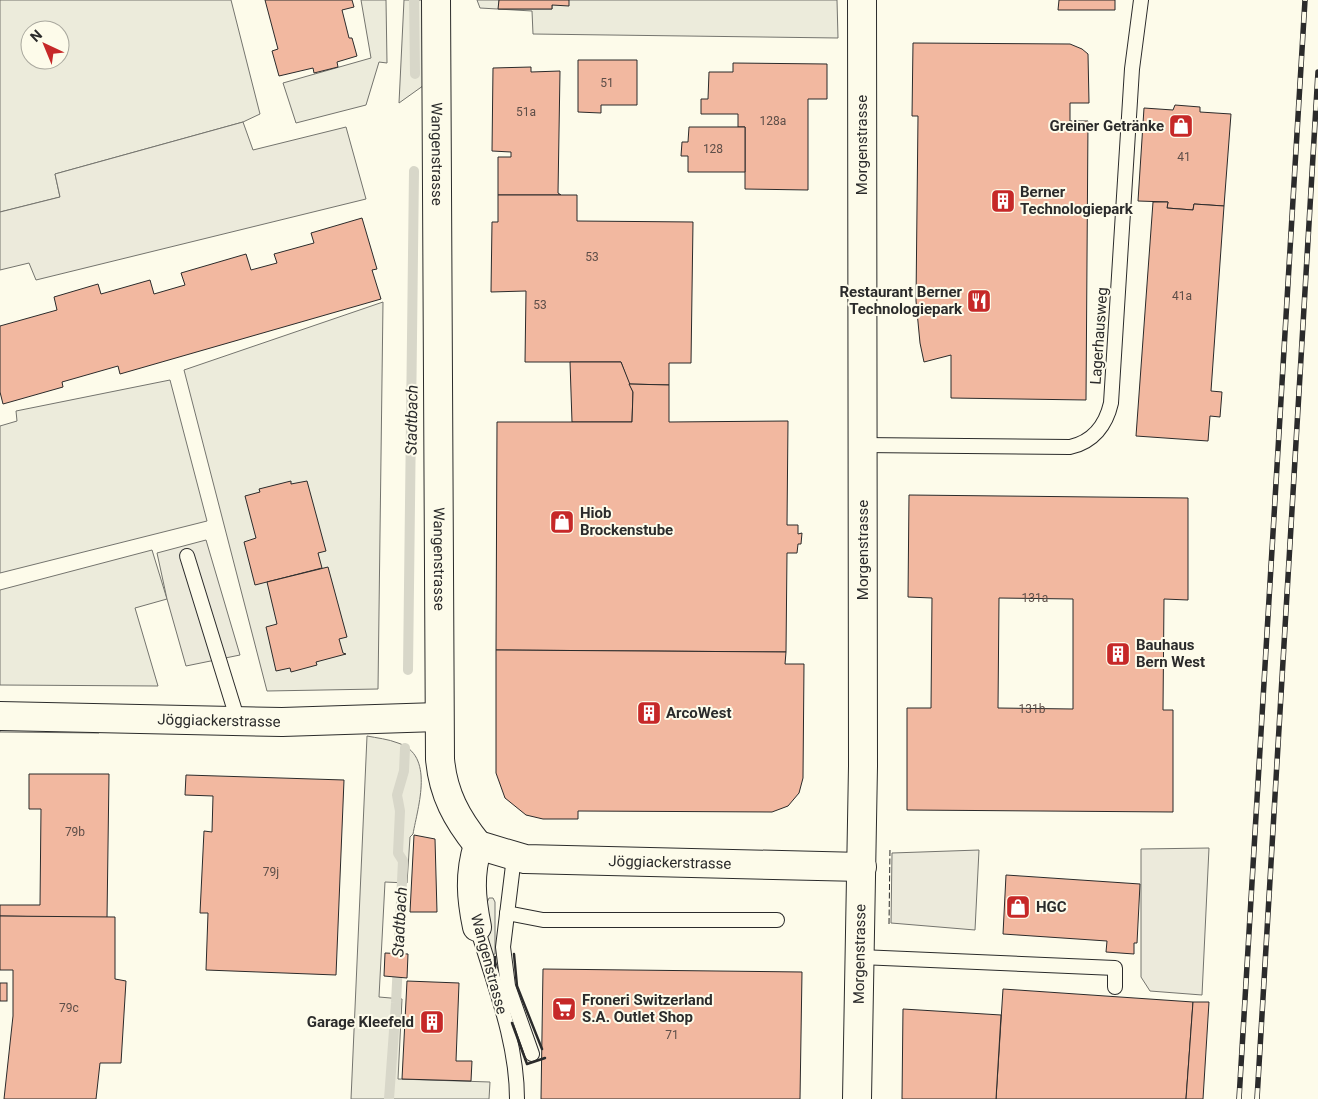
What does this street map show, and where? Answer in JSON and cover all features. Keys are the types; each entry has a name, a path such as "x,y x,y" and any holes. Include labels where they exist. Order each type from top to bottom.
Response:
{"street":[{"name":"Wangenstrasse","path":"436,0 438,717 441,772 448,799 462,824 478,846 472,865 470,881 477,926"},
{"name":"Morgenstrasse","path":"857,1099 862,867 862,0"},
{"name":"Jöggiackerstrasse","path":"0,716 282,722 438,717"},
{"name":"Jöggiackerstrasse","path":"478,846 514,856 547,860 862,867"}],"lane":[{"name":"Lagerhausweg","path":"862,445 1070,447 1080,445 1089,440 1103,424 1111,403 1132,69 1141,0"},
{"path":"188,556 238,721"},
{"path":"514,856 503,947 508,986 532,1054"},
{"path":"508,913 543,920 776,920"},
{"name":"Wangenstrasse","path":"477,926 512,1048 517,1071 517,1099"},
{"path":"860,957 1115,968 1115,987"}],"shaded area":[{"path":"0,0 231,0 260,114 243,122 55,174 60,197 0,212"},
{"path":"361,0 386,0 387,63 379,62 366,105 296,123 283,83 371,58"},
{"path":"404,0 433,0 434,78 399,103"},
{"path":"477,0 499,0 499,9 552,9 552,5 569,0 837,0 838,38 533,34 532,11 480,8"},
{"path":"243,122 253,150 346,127 366,199 36,280 29,263 0,270 0,212 60,197 55,174"},
{"path":"383,302 378,689 267,691 184,370"},
{"path":"170,380 207,521 0,573 0,426 17,421 16,411"},
{"path":"206,540 240,655 186,666 167,599 157,553"},
{"path":"152,550 167,599 135,608 158,686 0,685 0,590"},
{"path":"0,724 100,725 99,733 0,732"},
{"path":"367,736 398,743 409,749 417,758 420,770 420,796 413,834 410,837 407,883 385,882 379,997 402,999 398,1079 490,1082 489,1099 351,1099"},
{"path":"1209,848 1202,995 1150,991 1141,977 1141,849"},
{"path":"979,850 975,930 891,923 892,853"},
{"path":"489,898 493,898 495,902 495,954 491,955 484,926"}],"building":[{"path":"265,0 352,0 354,7 342,10 349,38 352,38 357,56 337,62 338,67 314,73 313,68 279,76 272,51 278,49"},
{"path":"499,0 569,0 569,6 552,5 552,9 498,9"},
{"path":"1059,0 1115,0 1115,10 1058,10"},
{"name":"Berner Technologiepark","path":"913,43 1070,44 1088,54 1089,103 1070,103 1070,121 1088,121 1086,400 951,398 951,355 924,362 916,301 918,116 912,116"},
{"path":"578,60 637,60 637,105 601,105 601,113 578,112"},
{"path":"733,63 827,64 827,99 808,99 808,190 745,189 745,127 738,127 738,114 701,114 701,99 708,99 709,72 733,72"},
{"path":"531,67 531,72 560,71 558,193 561,195 498,195 498,157 511,157 511,152 492,151 493,68"},
{"path":"1175,105 1200,107 1200,112 1231,114 1224,206 1194,204 1193,210 1167,208 1168,202 1138,201 1144,108 1173,110"},
{"path":"689,127 745,127 745,172 688,172 688,156 681,156 682,142 688,142"},
{"path":"498,195 577,195 577,221 693,222 691,363 669,363 669,385 629,384 621,362 525,362 526,291 491,292 492,222 498,222"},
{"path":"1153,202 1168,202 1167,208 1193,210 1194,204 1224,206 1211,391 1222,392 1220,417 1210,416 1208,441 1136,436"},
{"path":"362,218 377,269 372,270 381,299 120,374 118,366 62,382 63,387 3,404 0,392 0,326 57,310 54,297 98,284 101,294 150,280 154,294 185,285 181,273 246,254 251,270 277,263 274,254 314,243 311,233"},
{"path":"570,362 621,362 633,392 632,422 572,422"},
{"path":"629,384 669,385 669,422 788,421 787,525 798,525 798,534 802,533 801,544 798,544 797,553 787,553 786,652 496,650 497,422 632,422 633,392"},
{"path":"291,481 291,484 307,481 326,551 318,553 322,568 255,585 244,542 256,538 245,496 260,492 259,489"},
{"name":"Bauhaus Bern West","path":"909,495 1188,498 1188,600 1164,599 1163,710 1173,710 1173,812 907,810 907,708 931,708 932,598 908,597","holes":["999,598 1073,599 1073,709 998,708"]},
{"path":"328,567 347,637 339,639 343,653 346,654 316,662 317,665 291,672 290,668 276,671 266,627 277,624 267,582"},
{"name":"ArcoWest","path":"496,650 786,652 785,664 804,664 803,778 799,793 788,806 772,812 578,811 578,819 543,819 526,815 505,798 496,773"},
{"path":"29,774 109,774 107,918 0,916 0,905 40,905 41,809 29,809"},
{"path":"186,775 344,780 336,975 206,970 208,913 200,913 204,831 212,832 213,796 185,795"},
{"path":"414,835 435,839 437,912 410,912"},
{"path":"1006,875 1140,884 1137,943 1134,943 1134,954 1106,952 1107,941 1003,934"},
{"path":"0,916 115,917 115,979 126,981 121,1063 100,1063 96,1099 4,1099 13,1016 13,970 0,970"},
{"path":"385,953 408,954 407,978 384,976"},
{"path":"543,969 802,972 800,1099 541,1099"},
{"name":"Garage Kleefeld","path":"407,981 459,983 456,1061 472,1061 471,1081 402,1079"},
{"path":"0,983 7,983 7,1001 0,1001"},
{"path":"1003,989 1193,1002 1186,1099 996,1099"},
{"path":"1193,1002 1209,1002 1203,1099 1186,1099"},
{"path":"903,1009 1001,1015 996,1099 902,1099"}],"waterway":[{"name":"Stadtbach","path":"414,0 415,74"},
{"name":"Stadtbach","path":"408,670 414,171"},
{"name":"Stadtbach","path":"389,1099 403,861 398,853 400,811 397,795 404,771 405,748"}],"railway":[{"path":"1239,1099 1305,0"},
{"path":"1257,1099 1318,72"}],"fence":[{"path":"889,924 890,848"}],"wall":[{"path":"514,954 517,986 542,1049"},
{"path":"495,957 495,968"},
{"path":"512,1023 527,1064 545,1058"}],"place":[{"name":"Greiner Getränke","path":"1181,126"},
{"name":"Berner Technologiepark","path":"1003,201"},
{"name":"Restaurant Berner Technologiepark","path":"979,301"},
{"name":"Hiob Brockenstube","path":"562,522"},
{"name":"Bauhaus Bern West","path":"1118,654"},
{"name":"ArcoWest","path":"649,713"},
{"name":"HGC","path":"1018,907"},
{"name":"Froneri Switzerland S.A. Outlet Shop","path":"564,1009"},
{"name":"Garage Kleefeld","path":"432,1022"}]}
